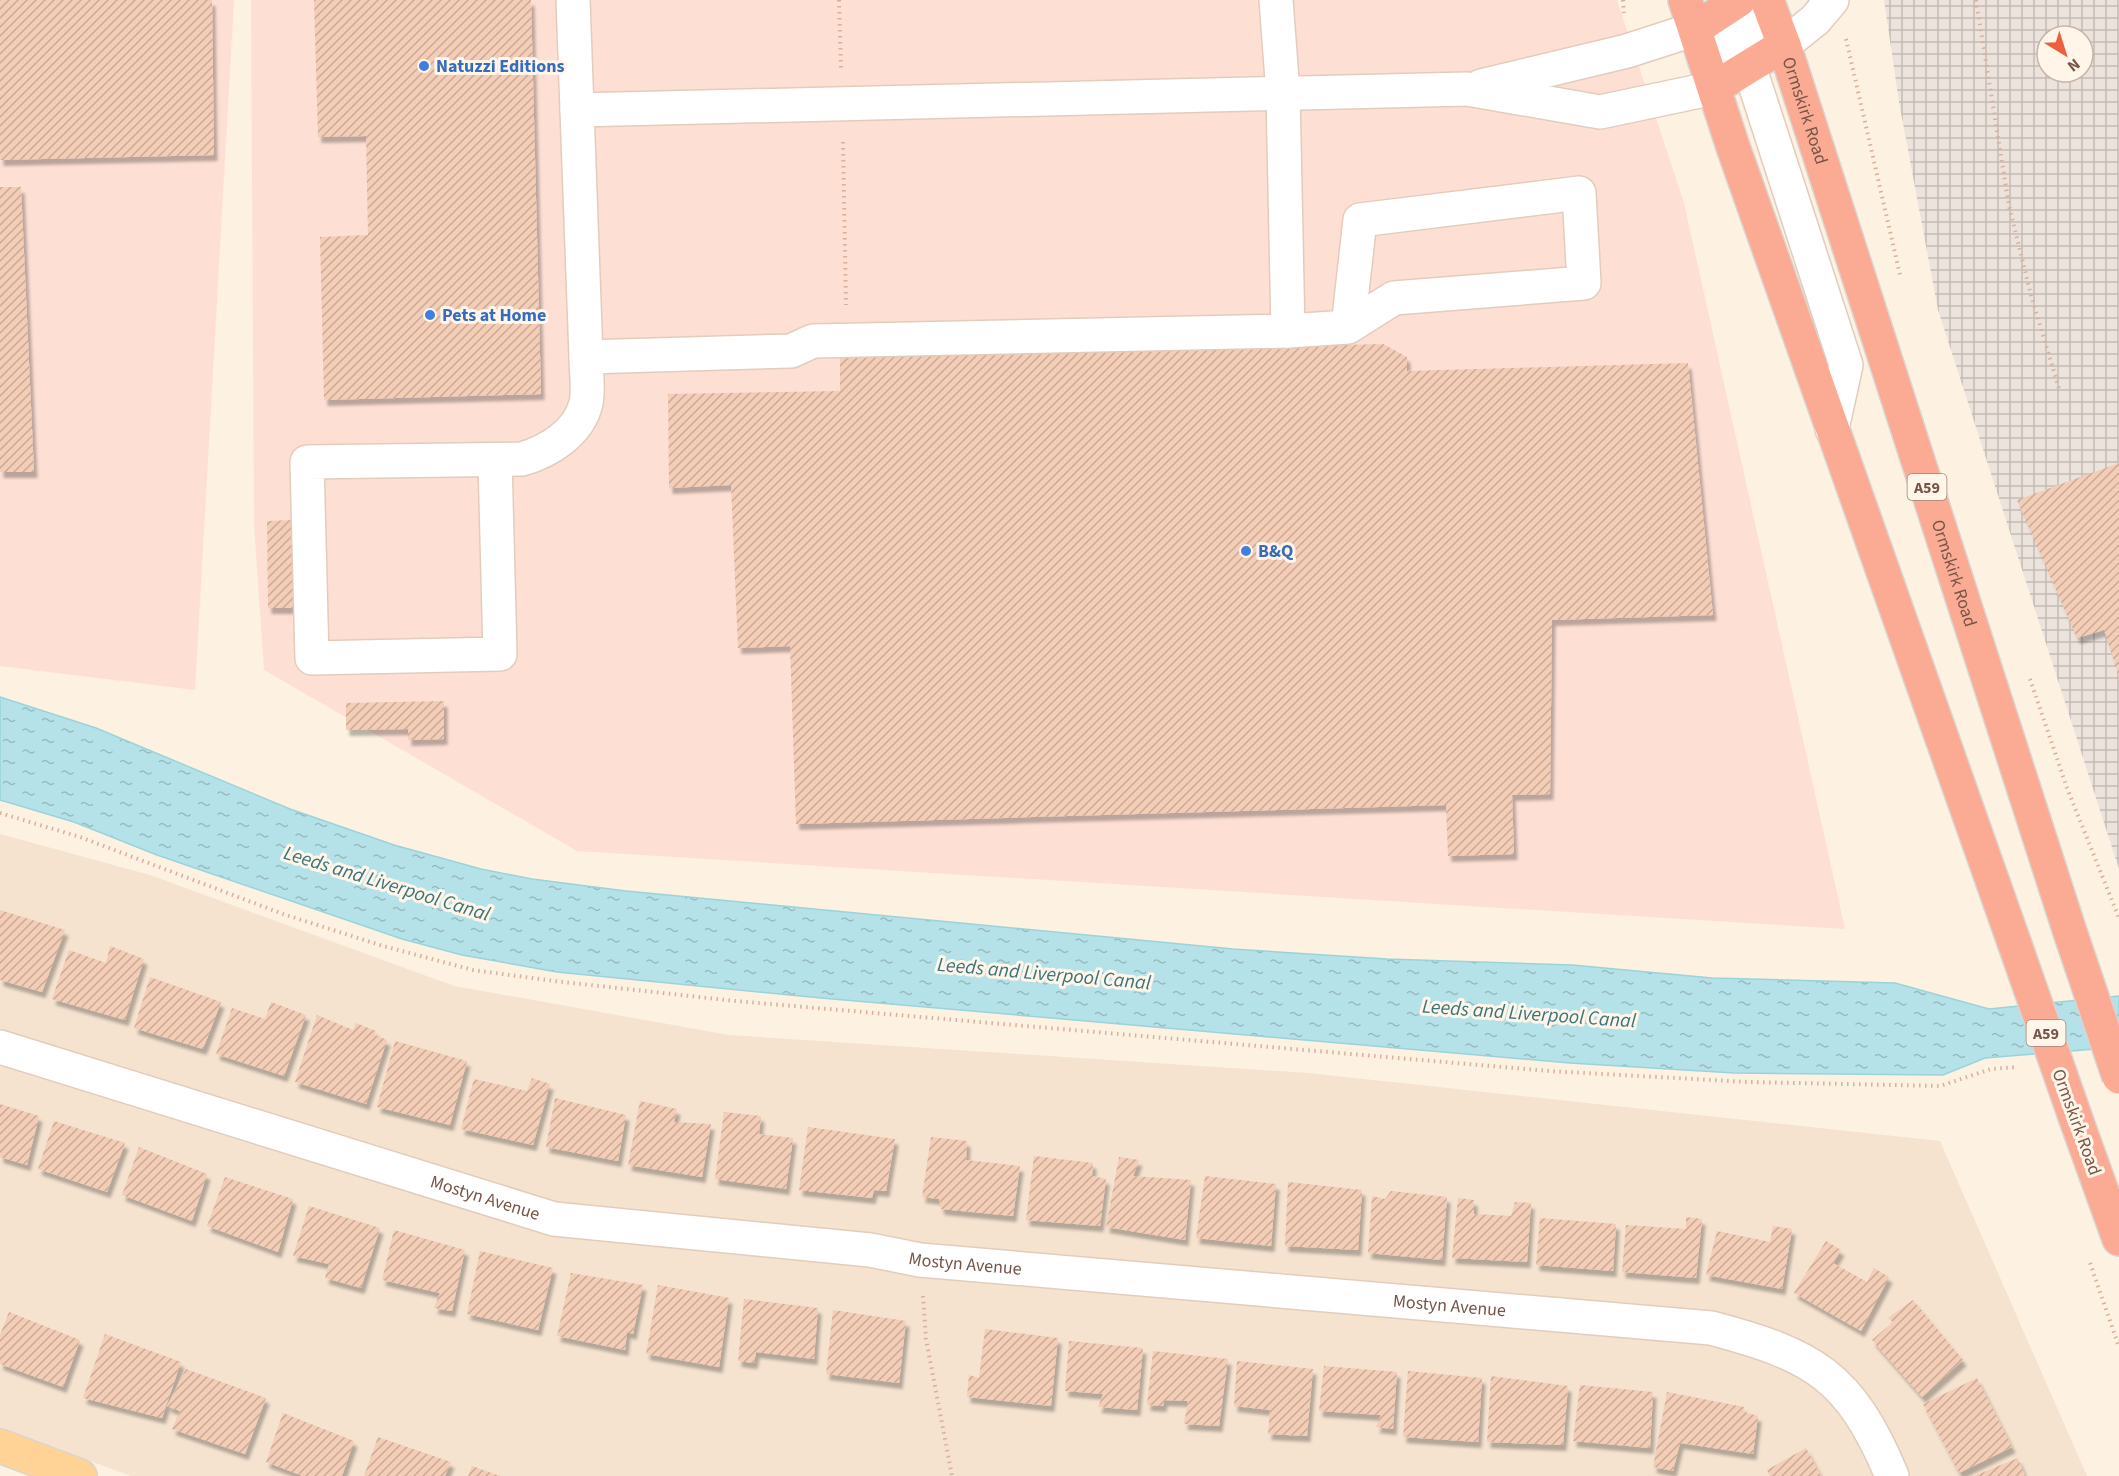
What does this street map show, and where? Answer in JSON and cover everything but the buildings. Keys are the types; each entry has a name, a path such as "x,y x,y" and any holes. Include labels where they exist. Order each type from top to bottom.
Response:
{"highway":[{"name":"Ormskirk Road","path":"1767,0 1784,45 2069,929 2119,1077"},
{"path":"1690,15 1742,1"},
{"name":"Ormskirk Road","path":"1690,15 1832,429 2119,1239"},
{"path":"1714,88 1784,45"}],"main road":[{"path":"0,1446 80,1476"}],"street":[{"path":"495,460 500,654 312,658 307,462 522,459 538,454 568,433 581,417 586,401 586,357 573,0"},
{"path":"1276,0 1283,93 1288,331"},
{"path":"1784,45 1815,20 1832,0"},
{"path":"577,110 1467,89 1600,112 1714,88 1742,1"},
{"path":"1742,1 1749,66 1846,364 1832,429"},
{"path":"1467,89 1627,51 1690,15"},
{"path":"586,357 791,351 813,341 1288,331 1348,327 1394,298 1584,283 1579,192 1360,220 1348,327"},
{"name":"Mostyn Avenue","path":"0,1047 554,1219 870,1250 920,1260 1711,1328 1765,1342 1808,1362 1838,1384 1860,1413 1892,1476"}],"path":[{"path":"839,0 847,341"},
{"path":"1976,0 2008,206 2031,296 2060,392"},
{"path":"1845,36 1901,279"},
{"path":"2027,668 2067,788 2119,918"},
{"path":"0,813 80,837 283,914 383,946 473,970 554,981 782,1005 1549,1071 1748,1082 1940,1086 1991,1069 2026,1066"},
{"path":"920,1260 926,1339 952,1476"}],"shaded area":[{"path":"0,0 234,0 195,690 0,666"},
{"path":"251,0 1617,0 1684,203 1845,929 577,851 264,670 254,525"},
{"path":"1884,0 2119,0 2119,869 1938,310 1899,102"},
{"path":"0,834 150,875 454,986 729,1035 1308,1073 1940,1141 2087,1476 131,1476 0,1428"}],"water":[{"name":"Leeds and Liverpool Canal","path":"0,697 96,728 290,809 394,845 481,869 532,879 626,891 1233,949 1387,959 1572,965 1712,978 1895,983 1989,1009 2119,996 2119,1047 1985,1058 1943,1075 1734,1073 1570,1063 821,998 557,972 462,955 402,939 157,855 74,822 0,800"}],"place":[{"name":"Natuzzi Editions","path":"424,66"},
{"name":"Pets at Home","path":"430,315"},
{"name":"B&Q","path":"1246,551"}]}
